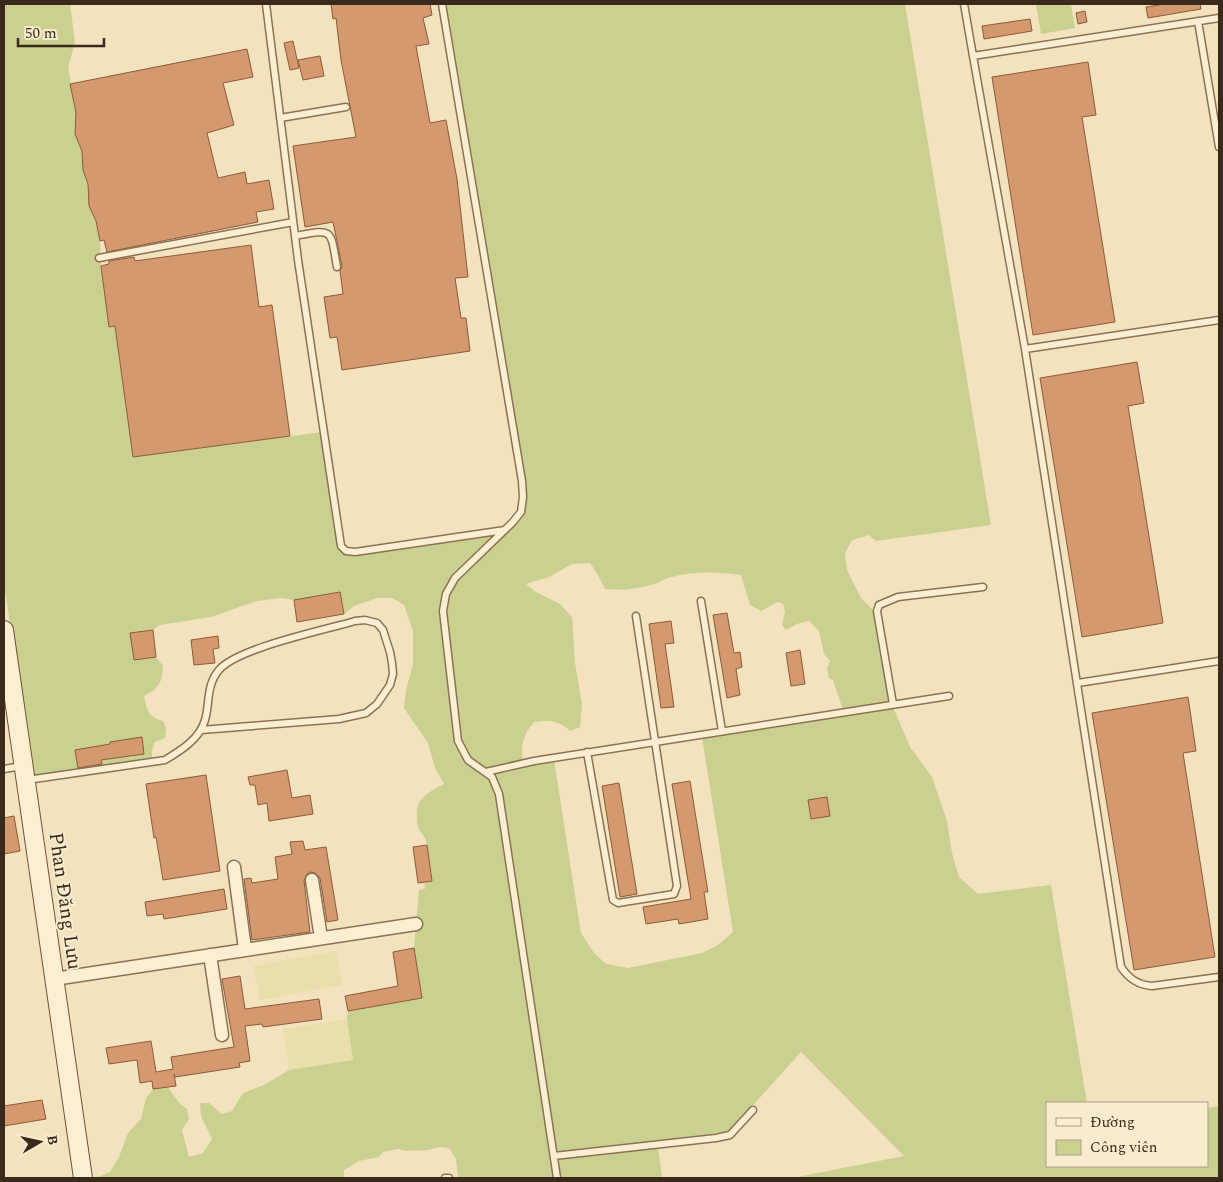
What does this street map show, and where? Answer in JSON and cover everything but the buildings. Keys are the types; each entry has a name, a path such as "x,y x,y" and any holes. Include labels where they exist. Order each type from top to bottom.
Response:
{"street":[{"name":"Phan Đăng Lưu","path":"4,630 83,1178"},
{"path":"234,867 245,949"},
{"path":"312,880 321,938"},
{"path":"54,979 416,924"},
{"path":"210,955 222,1035"}],"lane":[{"path":"266,4 293,222 341,546 346,551 355,552 505,530"},
{"path":"442,4 522,481 523,497 521,512 455,578 446,594 444,610 458,741 468,760 486,772 496,783 500,794 558,1178"},
{"path":"964,4 1025,349 1122,967 1128,976 1143,986 1219,977"},
{"path":"973,56 1219,18"},
{"path":"1198,21 1219,147"},
{"path":"280,118 346,107"},
{"path":"99,258 293,222"},
{"path":"295,236 324,231 329,234 332,239 337,267"},
{"path":"1025,349 1219,320"},
{"path":"893,704 877,611 879,605 898,597 983,587"},
{"path":"701,601 722,731"},
{"path":"587,752 613,900 618,903 674,894 677,886 636,616"},
{"path":"4,769 25,773 165,760 180,751 201,730 205,720 208,692 212,680 220,669 235,658 282,642 365,620 377,623 382,630 390,652 393,674 385,695 366,713 339,719 201,730"},
{"path":"1078,682 1219,661"},
{"path":"486,772 514,764 587,752 949,696"},
{"path":"554,1156 723,1136 734,1131 753,1110"}],"shaded area":[{"path":"336,951 342,985 260,1000 254,966"},
{"path":"347,1019 353,1060 289,1070 283,1029"}],"green space":[{"path":"4,4 70,4 75,43 68,67 76,112 75,134 82,151 83,170 88,184 100,241 101,266 109,327 115,326 133,457 322,432 345,554 497,534 444,593 456,742 466,761 491,779 497,794 555,1178 458,1178 456,1159 449,1148 439,1147 428,1150 406,1151 398,1149 383,1152 379,1157 359,1161 344,1170 344,1178 95,1178 110,1172 119,1157 128,1133 141,1119 146,1098 153,1089 168,1087 179,1103 187,1109 189,1119 182,1130 189,1157 203,1153 212,1139 201,1116 200,1103 209,1103 222,1114 232,1111 243,1093 264,1085 289,1070 353,1060 347,1019 348,1011 401,1001 414,948 419,890 425,889 427,843 418,826 417,810 424,796 444,784 435,768 428,743 404,708 406,690 413,664 413,631 404,605 392,598 377,598 354,606 344,614 340,592 294,600 282,598 257,601 211,617 160,625 153,630 131,633 134,659 156,657 163,666 159,684 154,690 144,696 151,715 163,721 166,728 165,738 155,742 152,760 32,777 4,583"},
{"path":"444,4 905,4 991,525 876,541 869,535 852,540 845,553 847,570 861,598 874,611 890,702 843,710 833,680 829,678 827,668 830,661 824,654 819,631 809,621 797,624 786,630 782,625 785,611 783,604 777,602 761,611 750,605 741,575 689,574 642,587 611,590 605,589 590,563 572,564 549,577 526,584 536,592 560,604 572,617 575,663 582,704 580,727 570,731 554,722 534,722 524,740 522,749 523,760 487,769 470,758 461,740 446,611 449,595 457,580 514,525 526,495"},
{"path":"1036,4 1071,4 1075,28 1041,34"},
{"path":"893,707 910,747 932,777 947,821 952,853 959,877 978,894 1051,885 1087,1102 1046,1102 1046,1167 1208,1167 1208,1108 1219,1106 1219,1178 792,1178 904,1156 801,1052 729,1132 556,1154 502,794 499,782 491,773 554,760 581,933 594,953 606,964 628,968 702,953 718,945 733,932 702,737"},
{"path":"658,1147 662,1178 560,1178 557,1159"}]}
